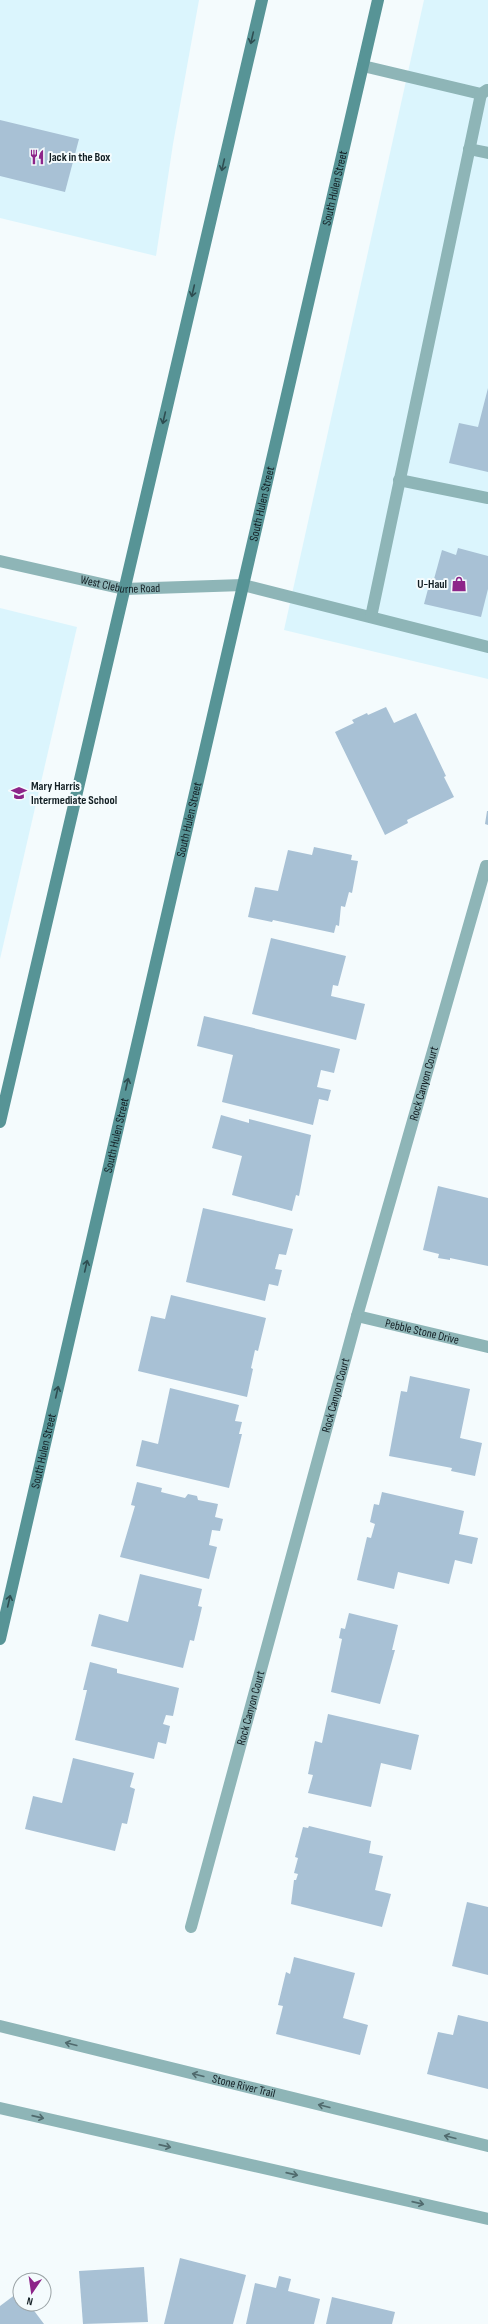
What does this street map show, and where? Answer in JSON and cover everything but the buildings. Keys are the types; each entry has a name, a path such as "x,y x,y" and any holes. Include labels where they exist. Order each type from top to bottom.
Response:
{"main road":[{"path":"0,1122 262,0"},
{"name":"South Hulen Street","path":"0,1639 378,0"}],"street":[{"path":"363,66 485,91 469,149 371,617"},
{"path":"469,149 488,153"},
{"path":"399,480 488,498"},
{"name":"West Cleburne Road","path":"0,561 124,589 243,585 488,647"},
{"name":"Rock Canyon Court","path":"191,1927 357,1316 487,866"},
{"name":"Pebble Stone Drive","path":"357,1316 488,1348"},
{"name":"Stone River Trail","path":"0,2026 488,2146"},
{"path":"0,2108 488,2219"}],"shaded area":[{"path":"0,0 199,0 173,144 156,256 0,218"},
{"path":"424,0 488,0 488,679 284,630"},
{"name":"Mary Harris Intermediate School","path":"0,608 77,627 0,959"}],"place":[{"name":"Jack in the Box","path":"37,157"},
{"name":"U-Haul","path":"459,584"},
{"name":"Mary Harris Intermediate School","path":"19,793"}]}
